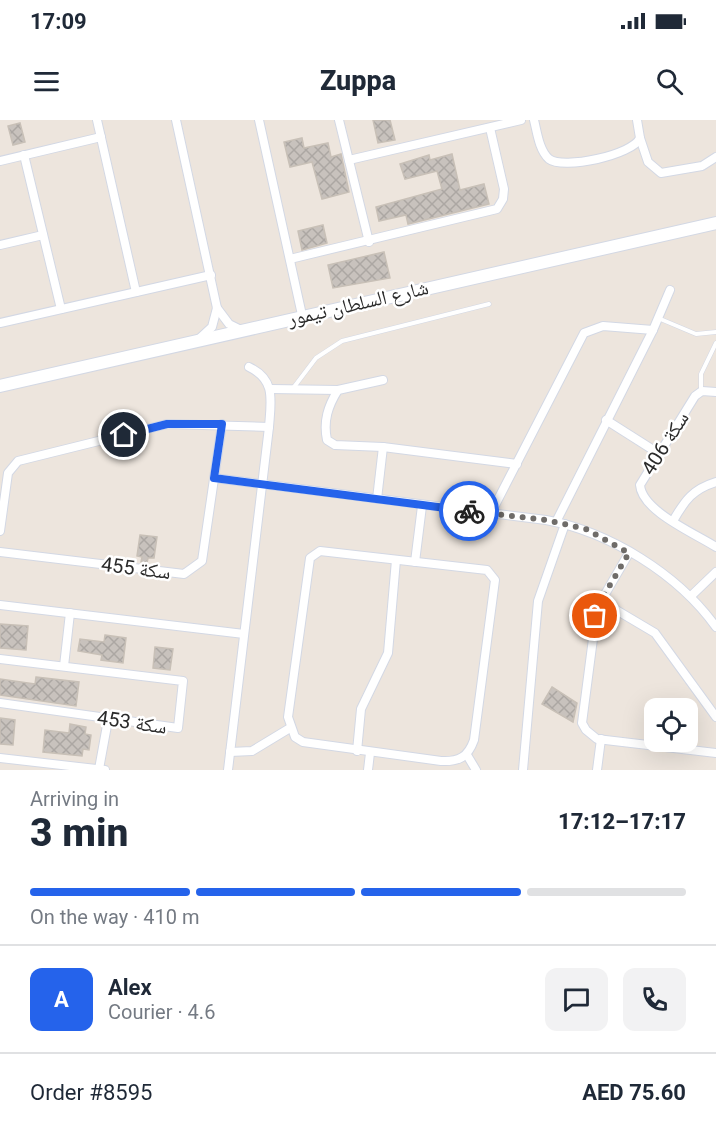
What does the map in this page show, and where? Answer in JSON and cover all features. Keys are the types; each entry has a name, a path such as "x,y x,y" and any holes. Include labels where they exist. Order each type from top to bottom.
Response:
{"main road":[{"name":"شارع السلطان تيمور","path":"0,386 302,315 716,223"},
{"name":"شارع السلطان تيمور","path":"0,391 716,229"}],"street":[{"path":"97,120 136,292"},
{"path":"176,120 217,308 229,324 241,330"},
{"path":"259,120 302,315"},
{"path":"339,120 369,242"},
{"path":"349,160 521,120"},
{"path":"534,120 544,154 559,164 570,164 626,151 636,145 640,138"},
{"path":"637,120 648,162 661,173 702,166 716,157"},
{"path":"290,259 369,242 496,209 504,194 490,128"},
{"path":"0,160 100,137"},
{"path":"24,155 60,309"},
{"path":"0,245 43,236"},
{"path":"0,323 210,275"},
{"path":"523,770 538,601 561,523 606,420 653,330 670,290"},
{"path":"198,340 212,327 217,308"},
{"path":"491,513 584,333 603,326 653,330"},
{"path":"228,770 270,426 271,390 263,375 249,367"},
{"path":"271,390 338,390 383,380"},
{"path":"338,390 328,406 325,431 327,440 335,444 383,447 517,464"},
{"name":"سكة 406","path":"716,392 702,391 695,396 642,478 640,493 649,506 716,547"},
{"path":"606,420 658,453"},
{"path":"0,531 8,473 18,461 167,424 270,426"},
{"name":"سكة 455","path":"0,552 184,574 202,561 222,424"},
{"path":"377,499 383,447"},
{"path":"214,478 561,523 601,536 629,553 692,596 716,627"},
{"path":"673,521 687,496 702,486 716,482"},
{"path":"415,562 422,506"},
{"path":"320,551 415,562 487,570 495,580 474,740 467,755 450,762 357,751 303,742 295,737 288,717 310,558 320,551"},
{"path":"629,553 601,600 595,616 582,723 591,735 601,739 716,753"},
{"path":"357,751 361,709 388,653 396,560"},
{"path":"692,596 716,572"},
{"path":"601,600 655,633 716,717"},
{"path":"0,605 244,634"},
{"path":"64,666 70,613"},
{"name":"سكة 453","path":"0,659 183,681 178,728 108,720 0,703"},
{"path":"0,758 102,770 108,720"},
{"path":"230,752 252,751 290,728"},
{"path":"597,770 601,739"},
{"path":"368,770 370,753"},
{"path":"467,755 476,770"}],"lane":[{"path":"292,390 316,358 342,341 489,304"},
{"path":"658,318 684,331 696,334 716,332"},
{"path":"702,391 701,374 716,343"}],"building":[{"path":"373,120 390,120 395,140 378,143"},
{"path":"20,123 25,142 13,145 8,126"},
{"path":"302,138 304,148 328,143 331,157 341,154 349,192 322,199 312,162 290,167 284,142"},
{"path":"452,154 460,190 484,184 489,204 408,224 406,215 379,221 376,207 442,189 437,171 405,179 400,164 429,155 430,160"},
{"path":"323,225 327,243 302,250 298,231"},
{"path":"384,252 390,278 333,288 328,265"},
{"path":"140,535 157,537 154,558 148,558 147,563 141,562 142,557 137,556"},
{"path":"0,624 28,626 26,650 0,648"},
{"path":"105,635 126,638 123,663 101,660 102,655 78,651 80,639 104,642"},
{"path":"155,647 173,649 170,670 153,668"},
{"path":"36,677 79,682 76,706 0,695 0,679 35,684"},
{"path":"552,687 577,703 573,722 542,704"},
{"path":"0,718 15,720 13,745 0,744"},
{"path":"70,724 86,727 85,734 91,735 89,750 83,749 82,756 43,752 45,730 69,733"}],"way so far":[{"path":"469,511 546,520 586,529 629,553 601,600 595,616"}],"route":[{"path":"124,435 167,424 222,424 214,478 469,511"}]}
